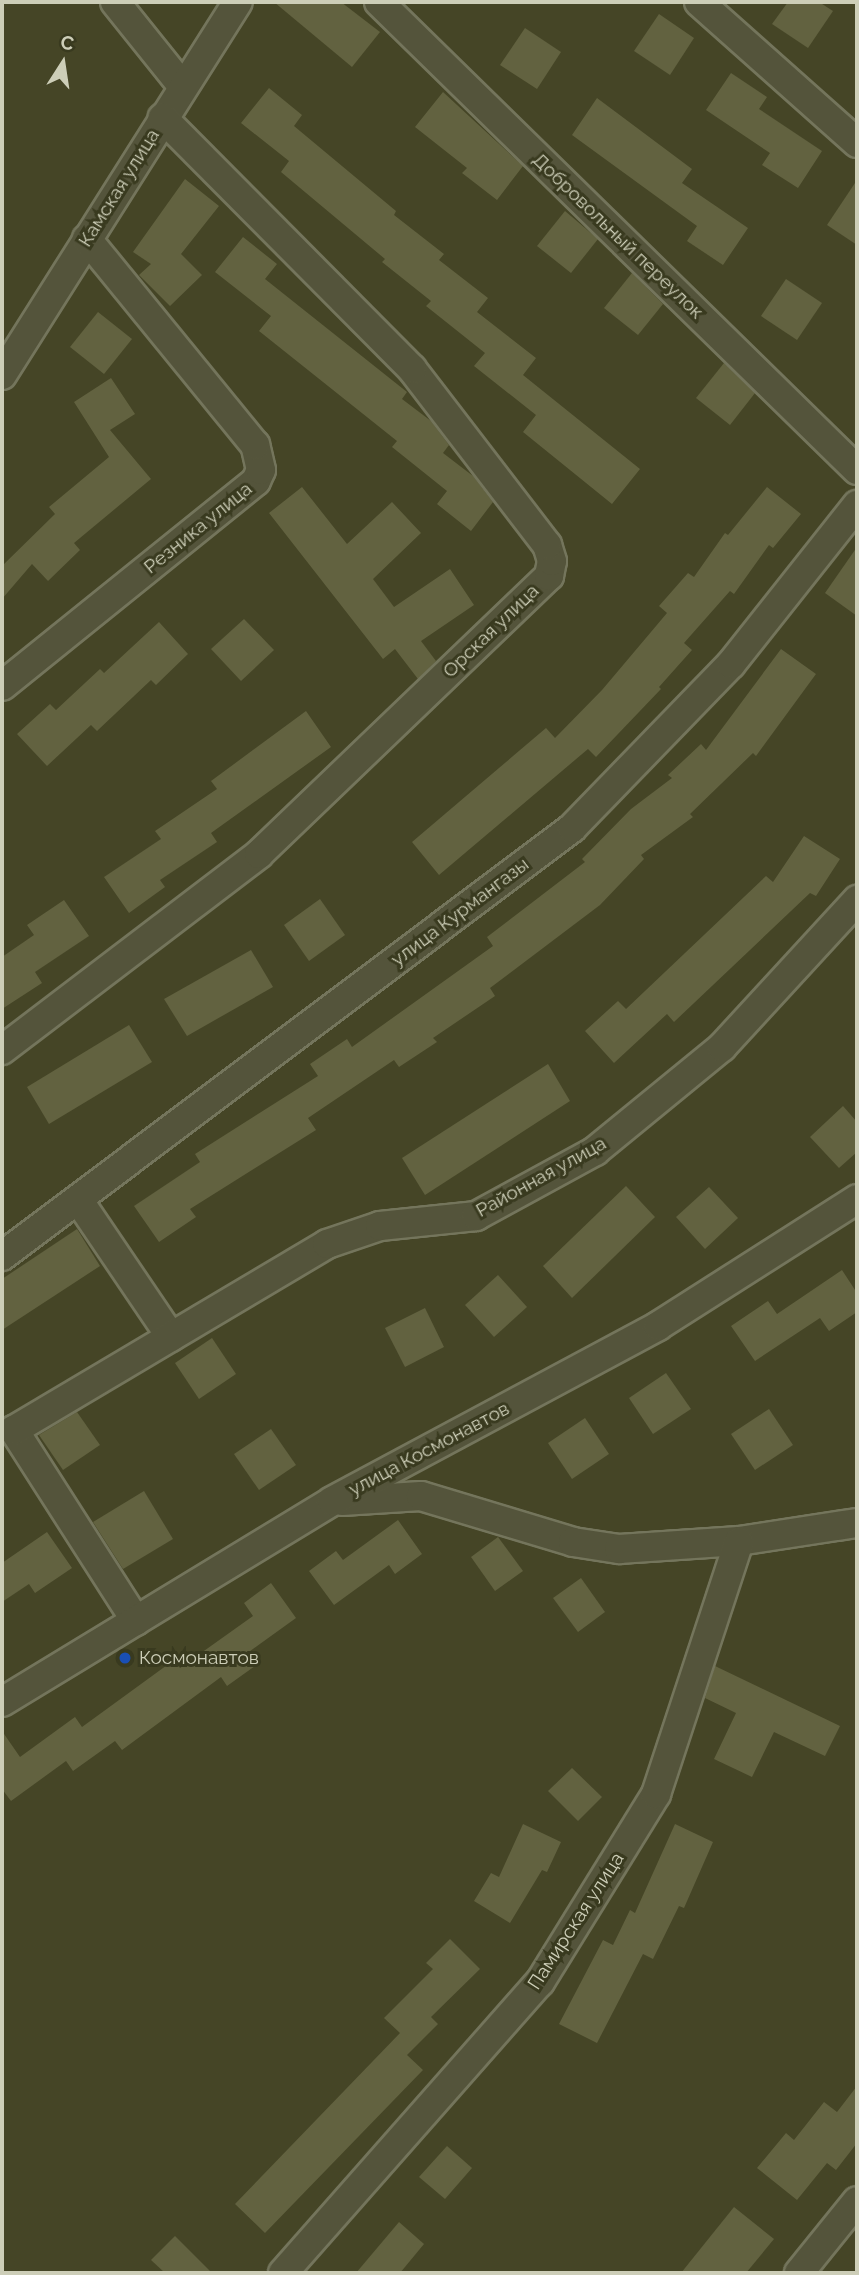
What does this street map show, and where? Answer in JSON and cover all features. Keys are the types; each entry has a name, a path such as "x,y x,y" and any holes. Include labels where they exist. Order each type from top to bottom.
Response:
{"street":[{"path":"115,2 183,87"},
{"name":"Камская улица","path":"2,375 239,2"},
{"name":"Добровольный переулок","path":"379,2 857,470"},
{"path":"699,2 857,143"},
{"name":"Орская улица","path":"2,1050 259,853 549,576 552,561 547,545 412,369 163,118"},
{"name":"Резника улица","path":"2,686 256,481 261,470 255,445 87,239"},
{"name":"улица Курмангазы","path":"2,1256 572,828 731,664 857,505"},
{"name":"Районная улица","path":"136,1621 13,1430 327,1244 380,1226 476,1216 595,1151 722,1047 857,900"},
{"name":"улица Космонавтов","path":"2,1702 332,1501 658,1326 857,1199"},
{"path":"79,1200 171,1337"},
{"path":"332,1501 421,1496 573,1542 619,1549 739,1541 857,1523"},
{"name":"Памирская улица","path":"283,2273 540,1982 656,1794 739,1541"},
{"path":"799,2273 857,2201"}],"building":[{"path":"274,2 341,2 380,32 352,67"},
{"path":"788,2 819,2 833,11 808,48 772,24"},
{"path":"659,14 694,38 670,75 634,51"},
{"path":"525,28 561,52 537,89 500,65"},
{"path":"731,73 767,97 759,109 822,151 798,188 762,165 770,153 706,110"},
{"path":"269,88 302,115 294,126 396,211 394,215 444,254 439,260 488,298 477,312 536,358 523,375 640,469 612,504 523,432 536,415 474,366 485,353 426,306 431,301 382,262 385,259 281,172 289,161 241,123"},
{"path":"443,92 523,166 497,200 462,173 467,168 415,127"},
{"path":"597,98 692,169 682,183 748,228 723,265 687,241 697,226 572,135"},
{"path":"185,179 219,206 181,254 202,275 170,306 139,275 151,264 133,252"},
{"path":"857,180 857,245 827,225"},
{"path":"565,211 598,239 571,273 537,246"},
{"path":"243,237 277,264 265,279 407,392 402,399 431,421 449,445 443,453 473,476 493,502 471,531 437,504 447,491 392,447 397,441 259,331 271,316 215,272"},
{"path":"632,273 663,304 638,335 604,308"},
{"path":"786,279 822,303 797,340 761,316"},
{"path":"98,312 132,339 104,374 70,347"},
{"path":"724,363 755,393 730,425 696,398"},
{"path":"111,378 135,414 110,430 151,479 74,543 80,550 48,581 32,564 2,599 2,566 55,514 49,507 109,457 74,402"},
{"path":"302,487 347,544 392,502 421,533 373,579 394,607 450,569 474,605 421,641 436,661 418,679 395,649 383,659 269,513"},
{"path":"767,487 801,514 773,548 769,545 734,594 730,591 684,643 692,650 659,687 661,689 596,757 588,749 439,875 412,842 546,728 555,738 602,690 667,613 659,606 688,573 694,577 725,533 728,535"},
{"path":"857,547 857,616 825,593"},
{"path":"244,619 274,650 241,681 211,649"},
{"path":"159,622 188,654 156,685 151,680 97,731 91,725 47,766 17,734 50,704 56,710 100,669 104,673"},
{"path":"781,649 816,674 756,756 753,753 690,814 693,817 641,855 644,859 600,905 490,988 495,996 433,1038 437,1042 399,1067 394,1060 308,1118 316,1130 190,1209 196,1217 159,1242 134,1206 200,1162 195,1154 318,1076 310,1064 347,1039 352,1047 493,946 487,937 585,862 582,859 631,809 672,778 668,775 701,744 706,750"},
{"path":"306,711 331,747 211,833 217,842 160,880 165,887 129,913 104,877 161,839 155,831 217,789 211,781"},
{"path":"804,836 840,859 816,896 810,893 674,1022 667,1014 614,1063 585,1031 618,1001 626,1009 766,876 773,882"},
{"path":"320,899 345,935 309,961 284,925"},
{"path":"64,900 89,936 35,972 42,983 2,1009 2,957 34,935 27,925"},
{"path":"251,950 273,987 187,1036 164,999"},
{"path":"129,1025 152,1062 49,1124 27,1087"},
{"path":"548,1064 570,1101 425,1195 402,1158"},
{"path":"843,1106 857,1122 857,1152 839,1168 810,1137"},
{"path":"626,1186 655,1217 572,1298 543,1266"},
{"path":"709,1187 738,1218 705,1249 676,1217"},
{"path":"77,1229 100,1266 2,1330 2,1279"},
{"path":"842,1270 857,1293 857,1312 829,1331 820,1318 755,1361 731,1326 768,1301 777,1314"},
{"path":"498,1275 527,1307 494,1337 465,1305"},
{"path":"425,1308 444,1347 405,1367 385,1328"},
{"path":"212,1338 236,1374 199,1399 175,1363"},
{"path":"666,1373 691,1409 653,1434 629,1398"},
{"path":"769,1409 793,1445 755,1470 731,1434"},
{"path":"77,1412 100,1445 63,1470 39,1435"},
{"path":"585,1418 609,1454 572,1479 548,1443"},
{"path":"271,1429 296,1465 259,1490 234,1454"},
{"path":"144,1491 173,1539 123,1569 93,1522"},
{"path":"398,1520 422,1554 395,1574 389,1565 334,1605 309,1571 336,1551 343,1560"},
{"path":"47,1532 72,1568 35,1593 29,1584 2,1602 2,1563"},
{"path":"498,1537 523,1571 495,1591 471,1557"},
{"path":"581,1578 605,1612 578,1632 553,1598"},
{"path":"271,1583 296,1618 246,1654 255,1666 227,1686 221,1677 122,1750 115,1741 73,1771 66,1761 11,1801 2,1789 2,1731 20,1757 75,1717 82,1727 174,1660 180,1668 253,1616 244,1603"},
{"path":"715,1666 840,1726 825,1756 774,1732 752,1777 714,1759 736,1713 705,1698"},
{"path":"572,1768 602,1797 578,1821 548,1791"},
{"path":"523,1824 561,1842 547,1872 542,1870 510,1923 474,1901 491,1873 499,1877"},
{"path":"675,1824 713,1842 684,1908 679,1906 653,1959 643,1954 597,2043 559,2024 603,1940 613,1945 630,1910 635,1913"},
{"path":"450,1939 480,1969 431,2017 438,2024 407,2055 423,2070 265,2233 235,2204 400,2033 384,2018 433,1969 426,1963"},
{"path":"857,2086 857,2143 836,2170 827,2163 797,2200 757,2168 786,2133 794,2140 824,2102 837,2112"},
{"path":"447,2146 472,2168 445,2199 419,2177"},
{"path":"734,2207 774,2239 746,2273 681,2273"},
{"path":"399,2222 424,2244 400,2273 356,2273"},
{"path":"175,2236 212,2273 165,2273 151,2260"}],"place":[{"name":"Космонавтов","path":"125,1658"}]}
